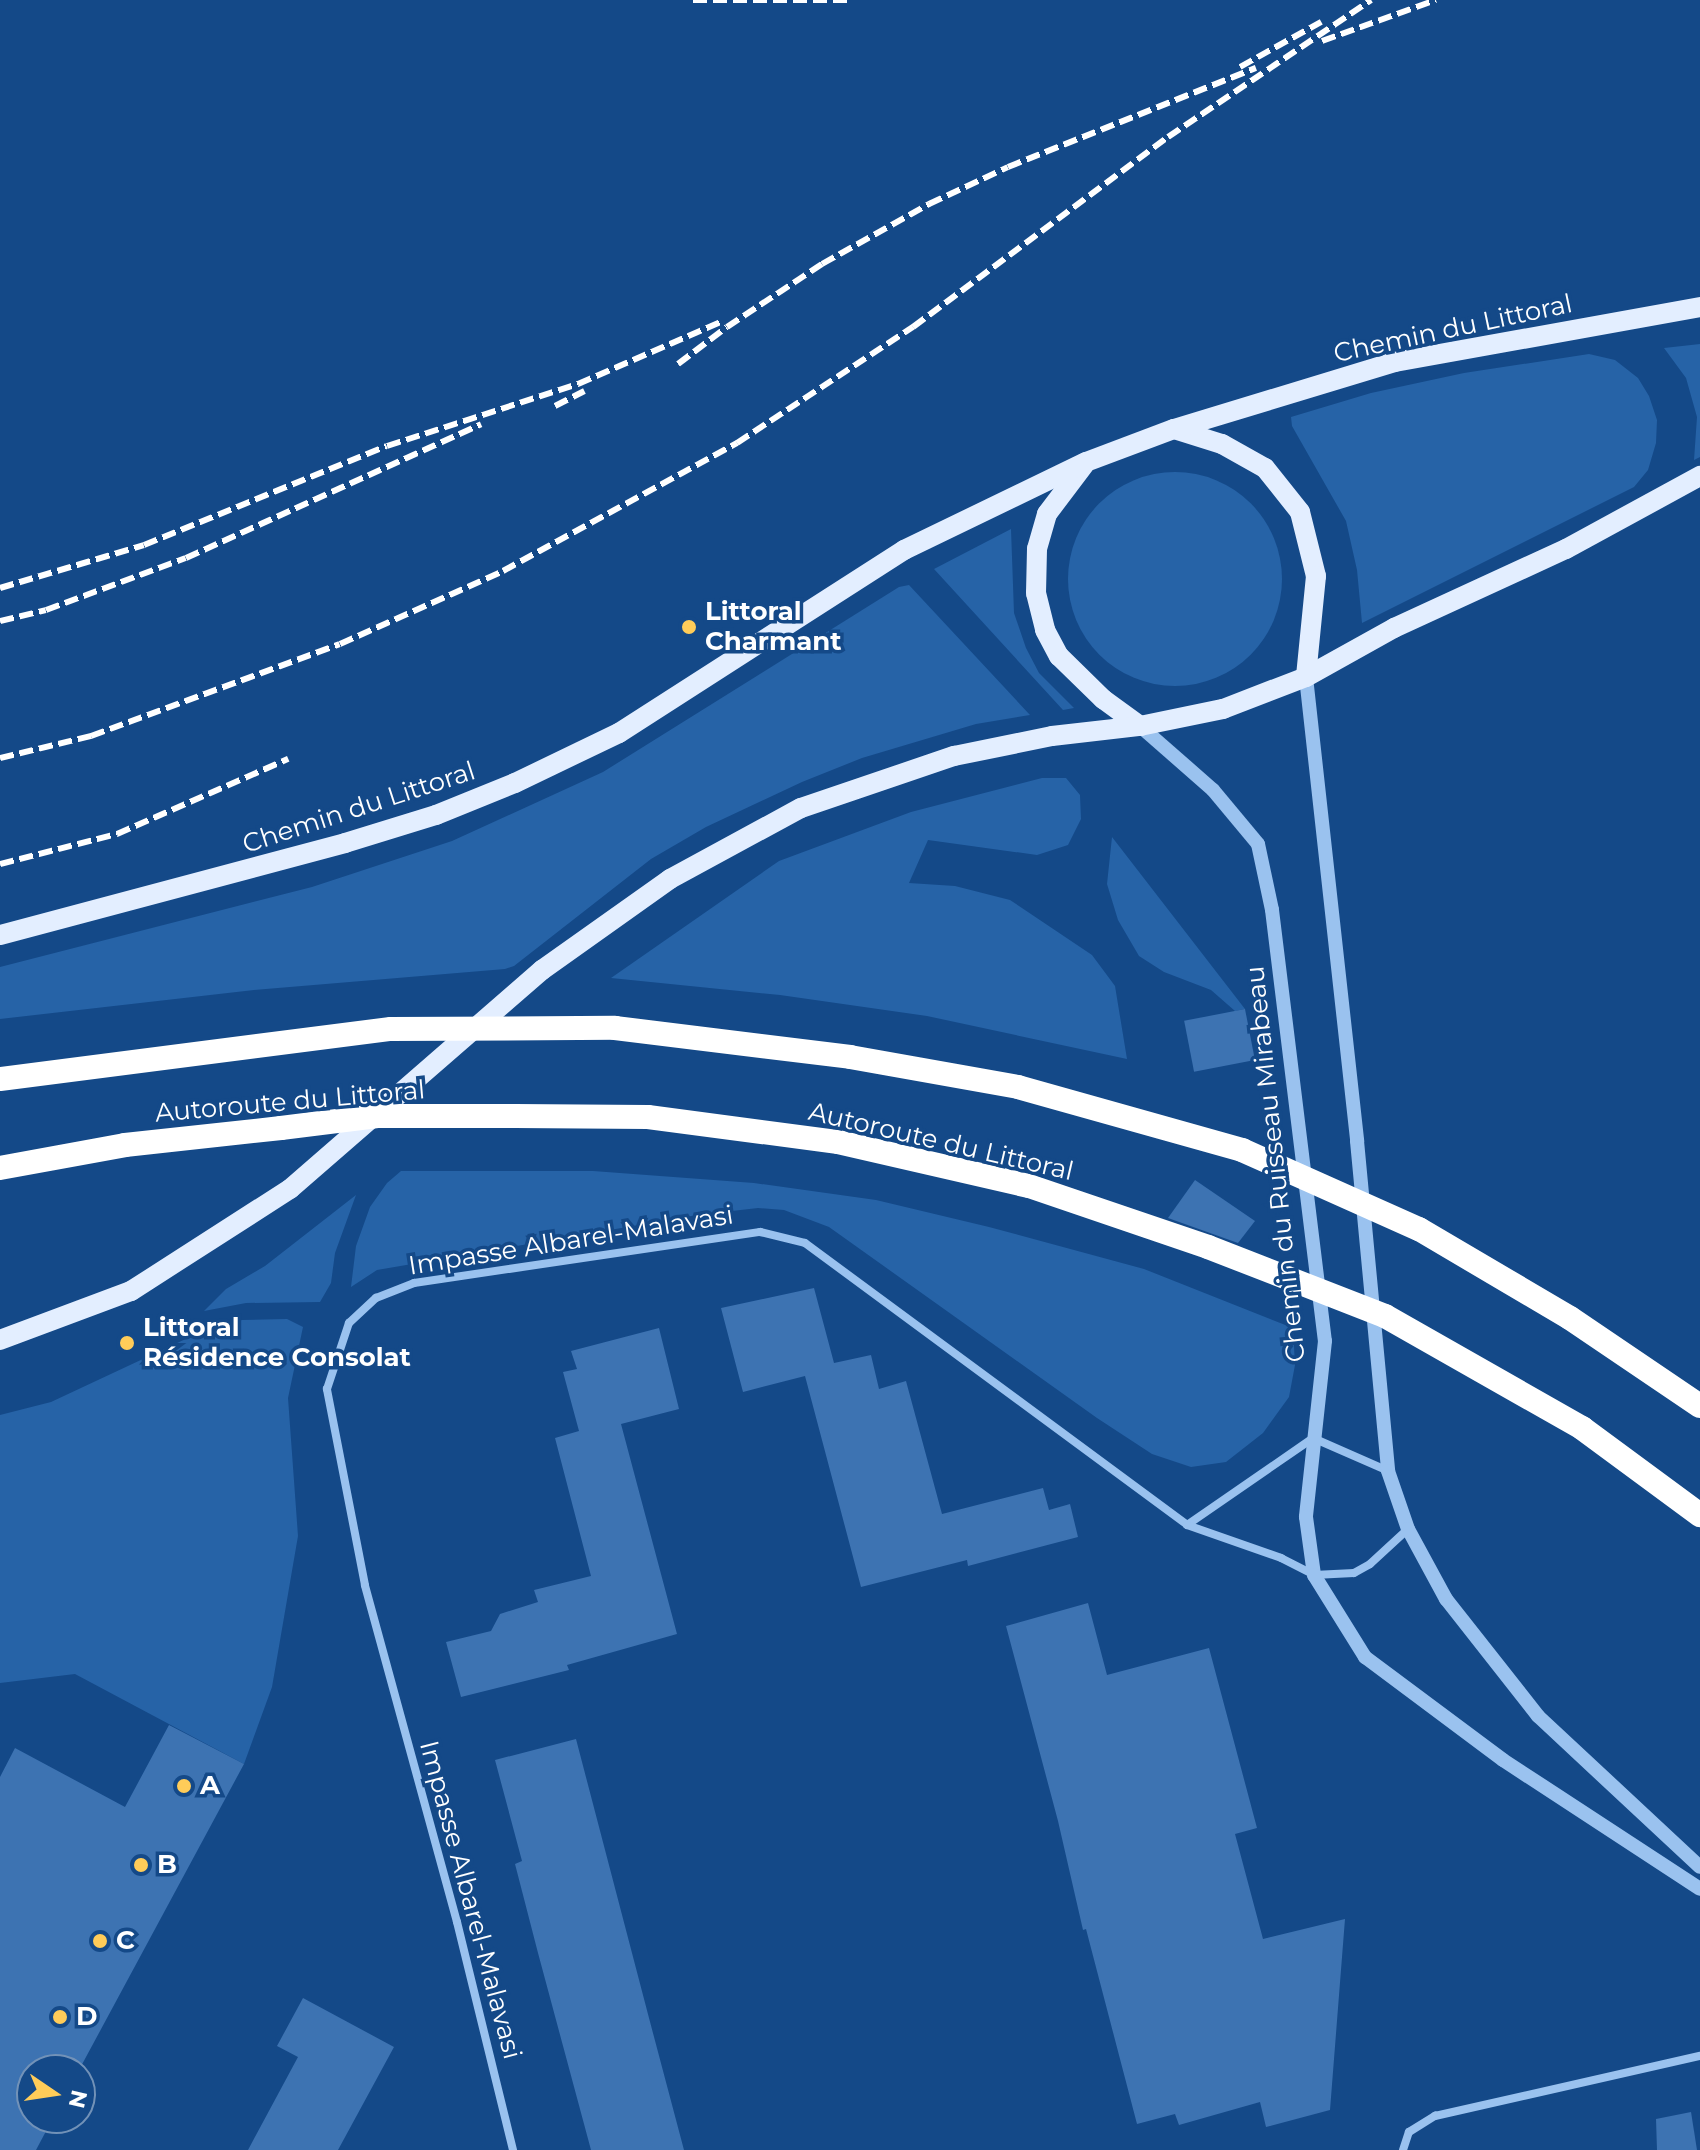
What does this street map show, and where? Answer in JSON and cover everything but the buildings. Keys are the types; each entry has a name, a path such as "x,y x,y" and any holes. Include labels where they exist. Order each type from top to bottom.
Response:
{"highway":[{"path":"0,1079 391,1029 615,1028 850,1057 1018,1087 1242,1150 1419,1229 1570,1318 1700,1406"},
{"name":"Autoroute du Littoral","path":"0,1168 125,1145 377,1116 648,1117 838,1142 1029,1186 1208,1247 1385,1316 1582,1428 1700,1515"}],"main road":[{"name":"Chemin du Littoral","path":"0,935 244,872 421,820 541,772 633,725 904,550 1086,462 1174,429 1395,362 1700,307"},
{"path":"1174,429 1222,444 1265,468 1300,512 1316,576 1306,677"},
{"path":"1086,462 1047,514 1037,549 1036,593 1045,630 1059,656 1103,699 1140,726"},
{"path":"0,1340 131,1291 290,1189 542,970 670,879 801,808 954,756 1052,736 1140,726 1223,709 1306,677 1394,628 1566,549 1700,476"}],"street":[{"path":"1306,677 1356,1125 1388,1471 1408,1529 1446,1599 1538,1716 1700,1867"},
{"name":"Chemin du Ruisseau Mirabeau","path":"1140,726 1213,790 1258,844 1272,910 1325,1341 1306,1517 1314,1575 1365,1657 1503,1760 1700,1889"},
{"name":"Impasse Albarel-Malavasi","path":"513,2150 457,1922 365,1585 327,1389 349,1323 376,1298 414,1283 760,1232 805,1243 1187,1525 1281,1558 1314,1575"},
{"path":"1187,1525 1313,1438 1388,1471"},
{"path":"1314,1575 1354,1573 1370,1564 1408,1529"},
{"path":"1403,2150 1409,2132 1435,2116 1700,2056"}],"shaded area":[{"path":"1700,344 1700,457 1694,460 1697,417 1686,378 1664,348"},
{"path":"1589,354 1615,360 1638,378 1649,396 1657,420 1656,443 1648,470 1634,487 1362,623 1357,570 1346,521 1292,426 1291,417 1371,393 1464,373"},
{"path":"1175,472 1216,480 1250,504 1274,538 1282,579 1274,620 1250,654 1216,678 1175,686 1134,678 1100,654 1076,620 1068,579 1076,538 1100,504 1134,480"},
{"path":"1011,529 1014,613 1026,648 1039,673 1074,708 1063,710 934,569"},
{"path":"909,585 1030,715 976,724 862,758 706,827 651,859 514,966 505,969 254,990 0,1019 0,967 312,887 452,841 603,772 899,587"},
{"path":"1042,778 1066,778 1080,795 1081,819 1068,845 1037,855 928,840 909,883 955,886 1010,900 1092,955 1115,986 1127,1059 927,1016 780,995 611,978 779,861 911,812"},
{"path":"1112,837 1245,1009 1235,1011 1211,990 1164,972 1139,956 1118,920 1107,884"},
{"path":"401,1171 593,1171 754,1183 876,1200 989,1227 1144,1269 1293,1328 1295,1365 1289,1397 1263,1433 1226,1462 1191,1467 1152,1454 829,1227 784,1210 758,1208 697,1215 377,1270 351,1287 356,1246 370,1207 387,1183"},
{"path":"356,1195 335,1253 331,1283 320,1302 246,1303 204,1311 226,1289 265,1266"},
{"path":"287,1319 303,1327 288,1398 298,1536 272,1687 244,1764 75,1674 0,1683 0,1415 51,1402 207,1329 242,1320"}],"railway":[{"path":"693,0 849,0"},
{"path":"0,758 91,736 340,644 503,571 737,443 913,327 1168,137 1371,0"},
{"path":"1322,41 1436,0"},
{"path":"1240,67 1321,22"},
{"path":"678,364 727,327 822,264 929,204 1008,167 1256,68"},
{"path":"0,588 144,545 387,446 578,384 723,321"},
{"path":"555,406 584,391"},
{"path":"0,621 46,610 186,558 481,424"},
{"path":"0,864 117,834 288,759"}],"place":[{"name":"Littoral Charmant","path":"689,627"},
{"name":"Littoral Résidence Consolat","path":"127,1343"},
{"name":"A","path":"184,1786"},
{"name":"B","path":"141,1865"},
{"name":"C","path":"100,1941"},
{"name":"D","path":"60,2017"}]}
